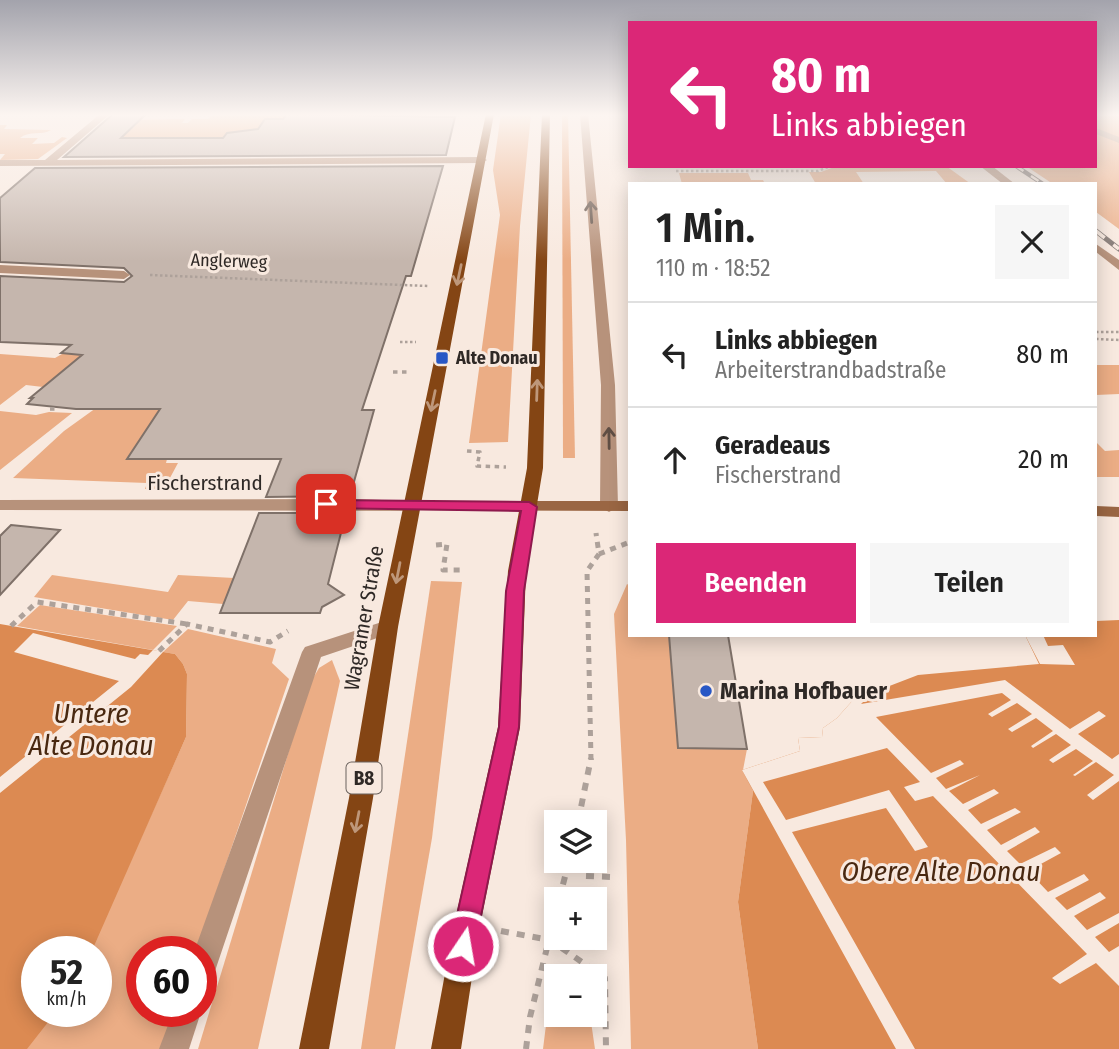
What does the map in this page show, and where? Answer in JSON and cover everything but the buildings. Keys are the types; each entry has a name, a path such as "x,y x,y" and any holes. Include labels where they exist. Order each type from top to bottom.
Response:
{"main road":[{"name":"Wagramer Straße","path":"314,1049 361,798 388,627 481,163"},
{"path":"446,1049 467,925 509,727 516,581 535,468 544,163"},
{"path":"411,506 628,506"},
{"path":"1097,511 1119,512"}],"street":[{"path":"0,163 54,163"},
{"path":"588,163 608,385 609,507"},
{"path":"988,168 1007,182"},
{"path":"1097,248 1119,267"},
{"path":"0,269 124,275"},
{"name":"Fischerstrand","path":"0,505 411,506"},
{"path":"213,936 312,652 388,627"},
{"path":"174,1049 182,1027"}],"path":[{"path":"676,171 818,171 826,168"},
{"name":"Anglerweg","path":"124,275 457,286"},
{"path":"1097,332 1119,332"},
{"path":"1097,340 1119,341"},
{"path":"400,342 416,342"},
{"path":"393,372 408,372"},
{"path":"50,409 58,410"},
{"path":"467,451 480,452 477,466 507,467"},
{"path":"581,810 591,767 587,571 598,554 598,536"},
{"path":"598,554 628,543"},
{"path":"433,545 447,544 443,570 465,570"},
{"path":"12,626 37,602 187,624 270,642 277,638"},
{"path":"159,651 187,624"},
{"path":"586,876 612,877"},
{"path":"467,925 544,939"},
{"path":"526,1049 530,1017 547,950"},
{"path":"565,950 606,978 606,1049"}],"shaded area":[{"path":"494,163 526,163 508,442 469,443 500,215"},
{"path":"562,163 569,163 575,458 563,458"},
{"path":"1097,163 1119,163 1119,229 1097,213 1097,182 1050,182 1029,168 1097,168"},
{"path":"832,168 949,168 968,182 945,182 936,171 856,172 863,182 815,182 809,172"},
{"path":"679,173 748,173 751,180 764,182 681,182"},
{"path":"106,329 129,383 55,377 43,387 26,385 0,405 0,354 55,358"},
{"path":"1097,365 1119,365 1119,394 1097,395"},
{"path":"96,408 216,409 150,424 128,458 167,459 166,463 178,463 164,489 145,489 147,483 13,478 64,431"},
{"path":"0,411 36,415 49,412 72,413 0,470"},
{"path":"1097,443 1105,451 1119,450 1119,477 1097,477"},
{"path":"52,575 168,592 178,575 234,578 223,604 188,601 173,620 34,597"},
{"path":"431,581 462,582 432,838 395,1049 361,1049"},
{"path":"627,584 628,637 669,637 678,748 747,749 743,770 753,791 738,902 758,1049 631,1049 626,840 614,614"},
{"path":"40,605 177,626 153,650 17,626"},
{"path":"188,629 276,649 272,663 289,679 201,936 126,936 126,1027 171,1027 164,1049 0,1049 22,1027 112,1027 112,936 97,936 186,737 187,674 175,654 163,652"},
{"path":"332,660 340,681 258,1049 198,1049 205,1027 217,1027 217,987 309,685 319,668"},
{"path":"546,1027 592,1027 595,1049 543,1049"}],"water":[{"name":"Obere Alte Donau","path":"1119,620 1119,1049 758,1049 738,902 753,791 742,770 800,751 798,738 822,737 823,728 837,718 853,700 918,675 1039,664 1026,637 1097,637 1097,621"},
{"name":"Untere Alte Donau","path":"0,624 175,654 187,674 186,737 98,936 21,936 21,1027 44,1027 27,1049 0,1049"}],"pier":[{"path":"33,633 135,659 140,654 148,655 153,650 163,652 131,687 0,793 0,777 119,681 14,652"},
{"path":"1026,637 1044,637 1048,646 1063,645 1075,665 1040,664"},
{"path":"1005,680 1070,729 1099,711 1106,716 1078,734 1112,759 1119,754 1119,781 1093,800 1087,795 1114,775 1096,762 1073,775 1093,761 1076,749 1053,763 1049,760 1071,745 1056,734 1033,748 1031,746 1053,731 1036,718 1012,732 1008,729 1032,714 1017,703 992,717 988,714 1011,700 1002,693 876,717 931,773 960,760 964,764 936,778 946,789 980,775 949,791 963,804 994,789 999,793 968,810 981,824 1015,808 1021,812 987,830 1001,845 1035,827 1040,832 1007,851 1020,864 1055,847 1061,853 1028,871 1048,892 1084,874 1089,880 1055,898 1067,910 1100,892 1106,898 1074,916 1087,930 1119,913 1119,923 1095,937 1109,952 1119,946 1119,986 1096,963 1060,984 1052,978 1087,954 933,796 915,801 904,787 920,782 887,748 763,782 786,820 889,790 928,847 915,851 886,808 792,832 915,1049 896,1049 742,770 800,751 798,738 822,737 823,728 837,718 853,700 873,692 861,704"}],"railway":[{"path":"1019,168 1040,182"},
{"path":"1097,232 1119,249"}],"place":[{"name":"Alte Donau","path":"442,358"},
{"name":"Marina Hofbauer","path":"706,691"}],"route":[{"path":"326,504 529,507 515,591 509,727 463,946"}]}
